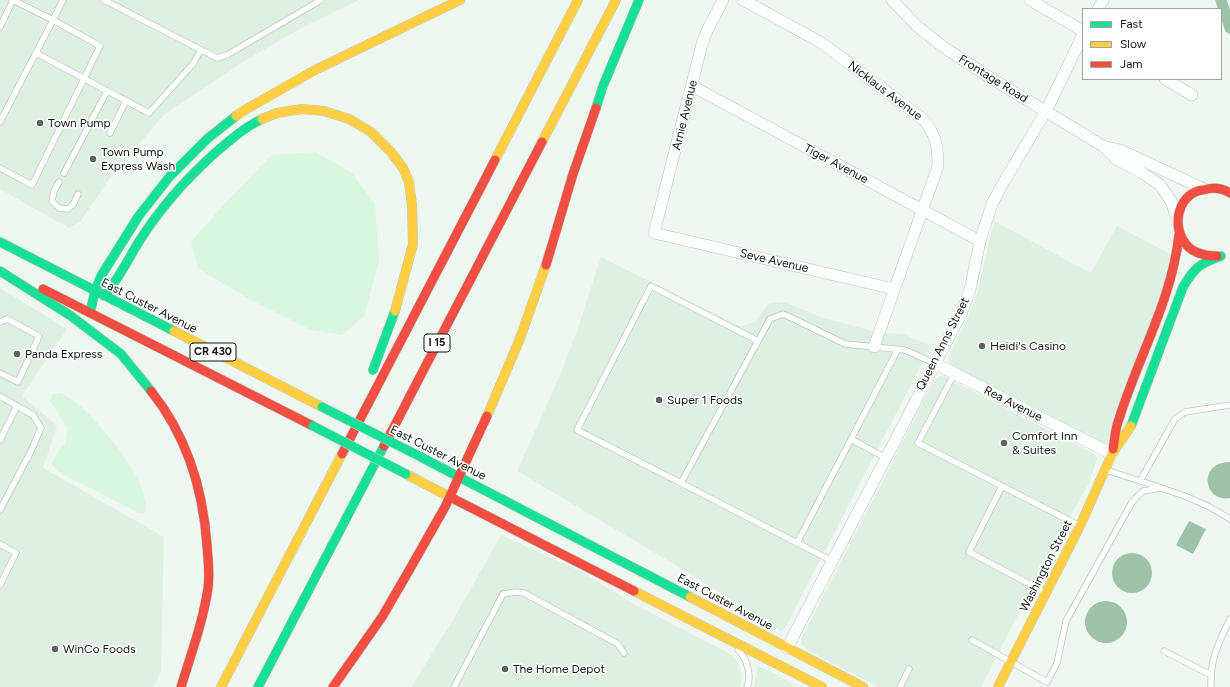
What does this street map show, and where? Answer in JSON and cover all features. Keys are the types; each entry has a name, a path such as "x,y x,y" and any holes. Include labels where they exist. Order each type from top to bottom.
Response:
{"main road":[{"path":"90,312 95,291 101,276 138,217 170,176 207,139 243,112 314,70 460,0"},
{"name":"I 15","path":"221,687 578,0"},
{"name":"I 15","path":"258,687 616,0"},
{"path":"334,687 382,617 408,574 450,497 520,341 542,279 575,166 603,86 639,0"},
{"path":"104,296 115,282 141,239 169,199 196,170 225,144 251,124 277,113 302,109 324,112 349,119 371,132 391,152 403,168 409,182 412,205 413,244 392,320 371,376"},
{"path":"1177,219 1180,208 1194,192 1204,188 1215,188 1225,190 1230,193"},
{"name":"Washington Street","path":"1112,454 1118,420 1169,288 1177,255 1179,235 1177,219"},
{"path":"1179,235 1186,246 1196,253 1208,257 1221,256"},
{"name":"East Custer Avenue","path":"0,242 421,457 864,687"},
{"name":"Washington Street","path":"998,687 1080,526 1112,454 1131,426 1183,287 1194,268 1202,263 1230,252"},
{"name":"CR 430","path":"0,267 822,687"},
{"path":"0,272 70,316 121,354 158,400 176,429 195,473 205,517 208,556 208,586 201,624 181,687"},
{"path":"319,499 365,390"}],"street":[{"name":"Arnie Avenue","path":"654,232 707,31 723,0"},
{"name":"Nicklaus Avenue","path":"743,0 822,43 924,120 932,130 938,148 938,166 874,347"},
{"name":"Frontage Road","path":"892,0 917,26 942,46 1103,146 1116,159 1141,172 1160,185 1171,201 1177,219"},
{"path":"1030,0 1082,30"},
{"name":"Queen Anns Street","path":"787,648 934,363 961,314 968,296 980,241 992,204 1046,111 1082,37"},
{"path":"1167,80 1192,95"},
{"name":"Tiger Avenue","path":"692,86 980,241"},
{"name":"Frontage Road","path":"1103,146 1120,150 1204,188"},
{"name":"Seve Avenue","path":"654,232 894,289"},
{"name":"Rea Avenue","path":"934,363 1112,454"}],"lane":[{"path":"0,27 14,0 100,46 32,184 0,168"},
{"path":"0,122 63,0"},
{"path":"104,0 217,58 227,55 321,0"},
{"path":"36,53 149,113 193,64 201,50"},
{"path":"64,173 107,91"},
{"path":"110,133 126,101"},
{"path":"59,182 54,191 52,200 59,208 68,209 74,203 78,194"},
{"path":"758,341 651,286 577,430 682,483 832,562"},
{"path":"682,483 770,319 783,314 845,344 905,350 934,363"},
{"path":"0,322 7,319 39,336 18,382 0,373"},
{"path":"797,543 898,349"},
{"path":"954,374 918,443 1080,526"},
{"path":"0,396 33,415 41,428 31,451 0,510"},
{"path":"1140,481 1175,419 1185,412 1230,405"},
{"path":"0,440 17,406"},
{"path":"851,439 886,458"},
{"path":"1105,470 1182,495 1208,506 1230,519"},
{"path":"1002,486 969,552 1047,593"},
{"path":"972,640 1012,661 1045,685 1057,664 1066,621 1132,502 1143,491 1161,488"},
{"path":"0,544 16,553 0,586"},
{"path":"454,687 503,594 515,592 524,593 618,644 624,653"},
{"path":"1211,687 1211,667 1216,649 1230,619"},
{"path":"721,635 742,654 748,669 749,683 747,687"},
{"path":"1164,651 1211,675"},
{"path":"900,687 909,669"}],"shaded area":[{"path":"0,0 359,0 301,28 233,68 164,115 110,178 80,222 69,228 0,189"},
{"path":"316,152 352,173 375,204 379,261 364,316 342,335 311,330 247,298 198,268 191,242 226,202 272,155"},
{"path":"994,221 1091,273 1117,226 1174,256 1106,445 956,368 948,362 948,357 976,297"},
{"path":"601,257 740,326 755,322 768,304 783,302 824,318 876,332 903,334 931,346 785,628 781,631 684,570 517,471 560,375 577,331"},
{"path":"0,288 67,329 22,396 57,426 43,468 164,537 161,672 153,687 0,687"},
{"path":"939,376 943,376 1093,453 1097,459 1089,483 1043,566 981,687 879,687 809,651 801,644 802,637 935,379"},
{"path":"61,393 75,402 99,425 123,455 141,486 145,501 145,513 139,513 57,471 52,464 57,453 65,443 68,428 50,401 53,394"},
{"path":"1230,462 1230,498 1221,498 1214,494 1210,489 1208,482 1209,475 1212,468 1219,464"},
{"path":"1189,521 1206,529 1193,554 1176,545"},
{"path":"501,535 580,571 634,604 730,654 738,662 742,676 740,687 411,687 452,622"},
{"path":"1132,553 1143,556 1149,562 1152,573 1149,584 1143,590 1132,593 1121,590 1115,584 1112,573 1115,562 1121,556"},
{"path":"1102,601 1110,601 1118,604 1124,610 1127,622 1124,634 1118,640 1110,643 1102,643 1094,640 1088,634 1085,626 1085,618 1088,610 1094,604"},
{"path":"758,666 780,676 797,687 754,687"}],"waterway":[{"path":"1221,0 1230,28"}],"traffic: fast":[{"path":"596,108 603,86 639,0"},
{"path":"90,313 95,291 101,276 138,217 170,176 207,139 236,116"},
{"path":"104,296 119,276 156,216 174,194 221,148 244,130 262,119"},
{"path":"0,242 174,331"},
{"path":"1131,426 1183,287 1198,267 1207,261 1221,256"},
{"path":"0,271 71,316 121,354 151,391"},
{"path":"373,370 395,311"},
{"path":"322,407 421,457"},
{"path":"313,426 406,474"},
{"path":"258,687 384,446"},
{"path":"421,457 459,477"},
{"path":"459,477 690,597"}],"traffic: slow":[{"path":"236,116 315,70 460,0"},
{"path":"495,160 578,0"},
{"path":"542,142 616,0"},
{"path":"262,119 277,113 302,109 324,111 349,119 371,132 391,152 403,168 409,182 412,205 413,244 395,311"},
{"path":"487,416 519,341 546,265"},
{"path":"174,331 322,407"},
{"path":"998,687 1080,526 1112,454 1131,426"},
{"path":"221,687 342,454"},
{"path":"406,474 450,497"},
{"path":"634,591 822,687"},
{"path":"690,597 863,687"}],"traffic: jam":[{"path":"546,265 573,174 596,108"},
{"path":"384,446 542,142"},
{"path":"342,454 495,160"},
{"path":"1217,256 1202,254 1185,244 1178,226 1178,216 1181,206 1187,198 1196,192 1214,188 1230,193"},
{"path":"1113,449 1118,422 1162,305 1175,259 1179,235"},
{"path":"43,289 313,426"},
{"path":"151,391 164,408 174,426 191,464 202,504 205,524 209,566 208,588 200,626 181,687"},
{"path":"333,687 382,617 407,574 445,507 487,416"},
{"path":"450,497 634,591"}],"place":[{"name":"Town Pump","path":"40,123"},
{"name":"Town Pump Express Wash","path":"93,159"},
{"name":"Heidi's Casino","path":"982,346"},
{"name":"Panda Express","path":"17,354"},
{"name":"Super 1 Foods","path":"659,400"},
{"name":"Comfort Inn & Suites","path":"1004,443"},
{"name":"WinCo Foods","path":"55,649"},
{"name":"The Home Depot","path":"505,669"}]}
